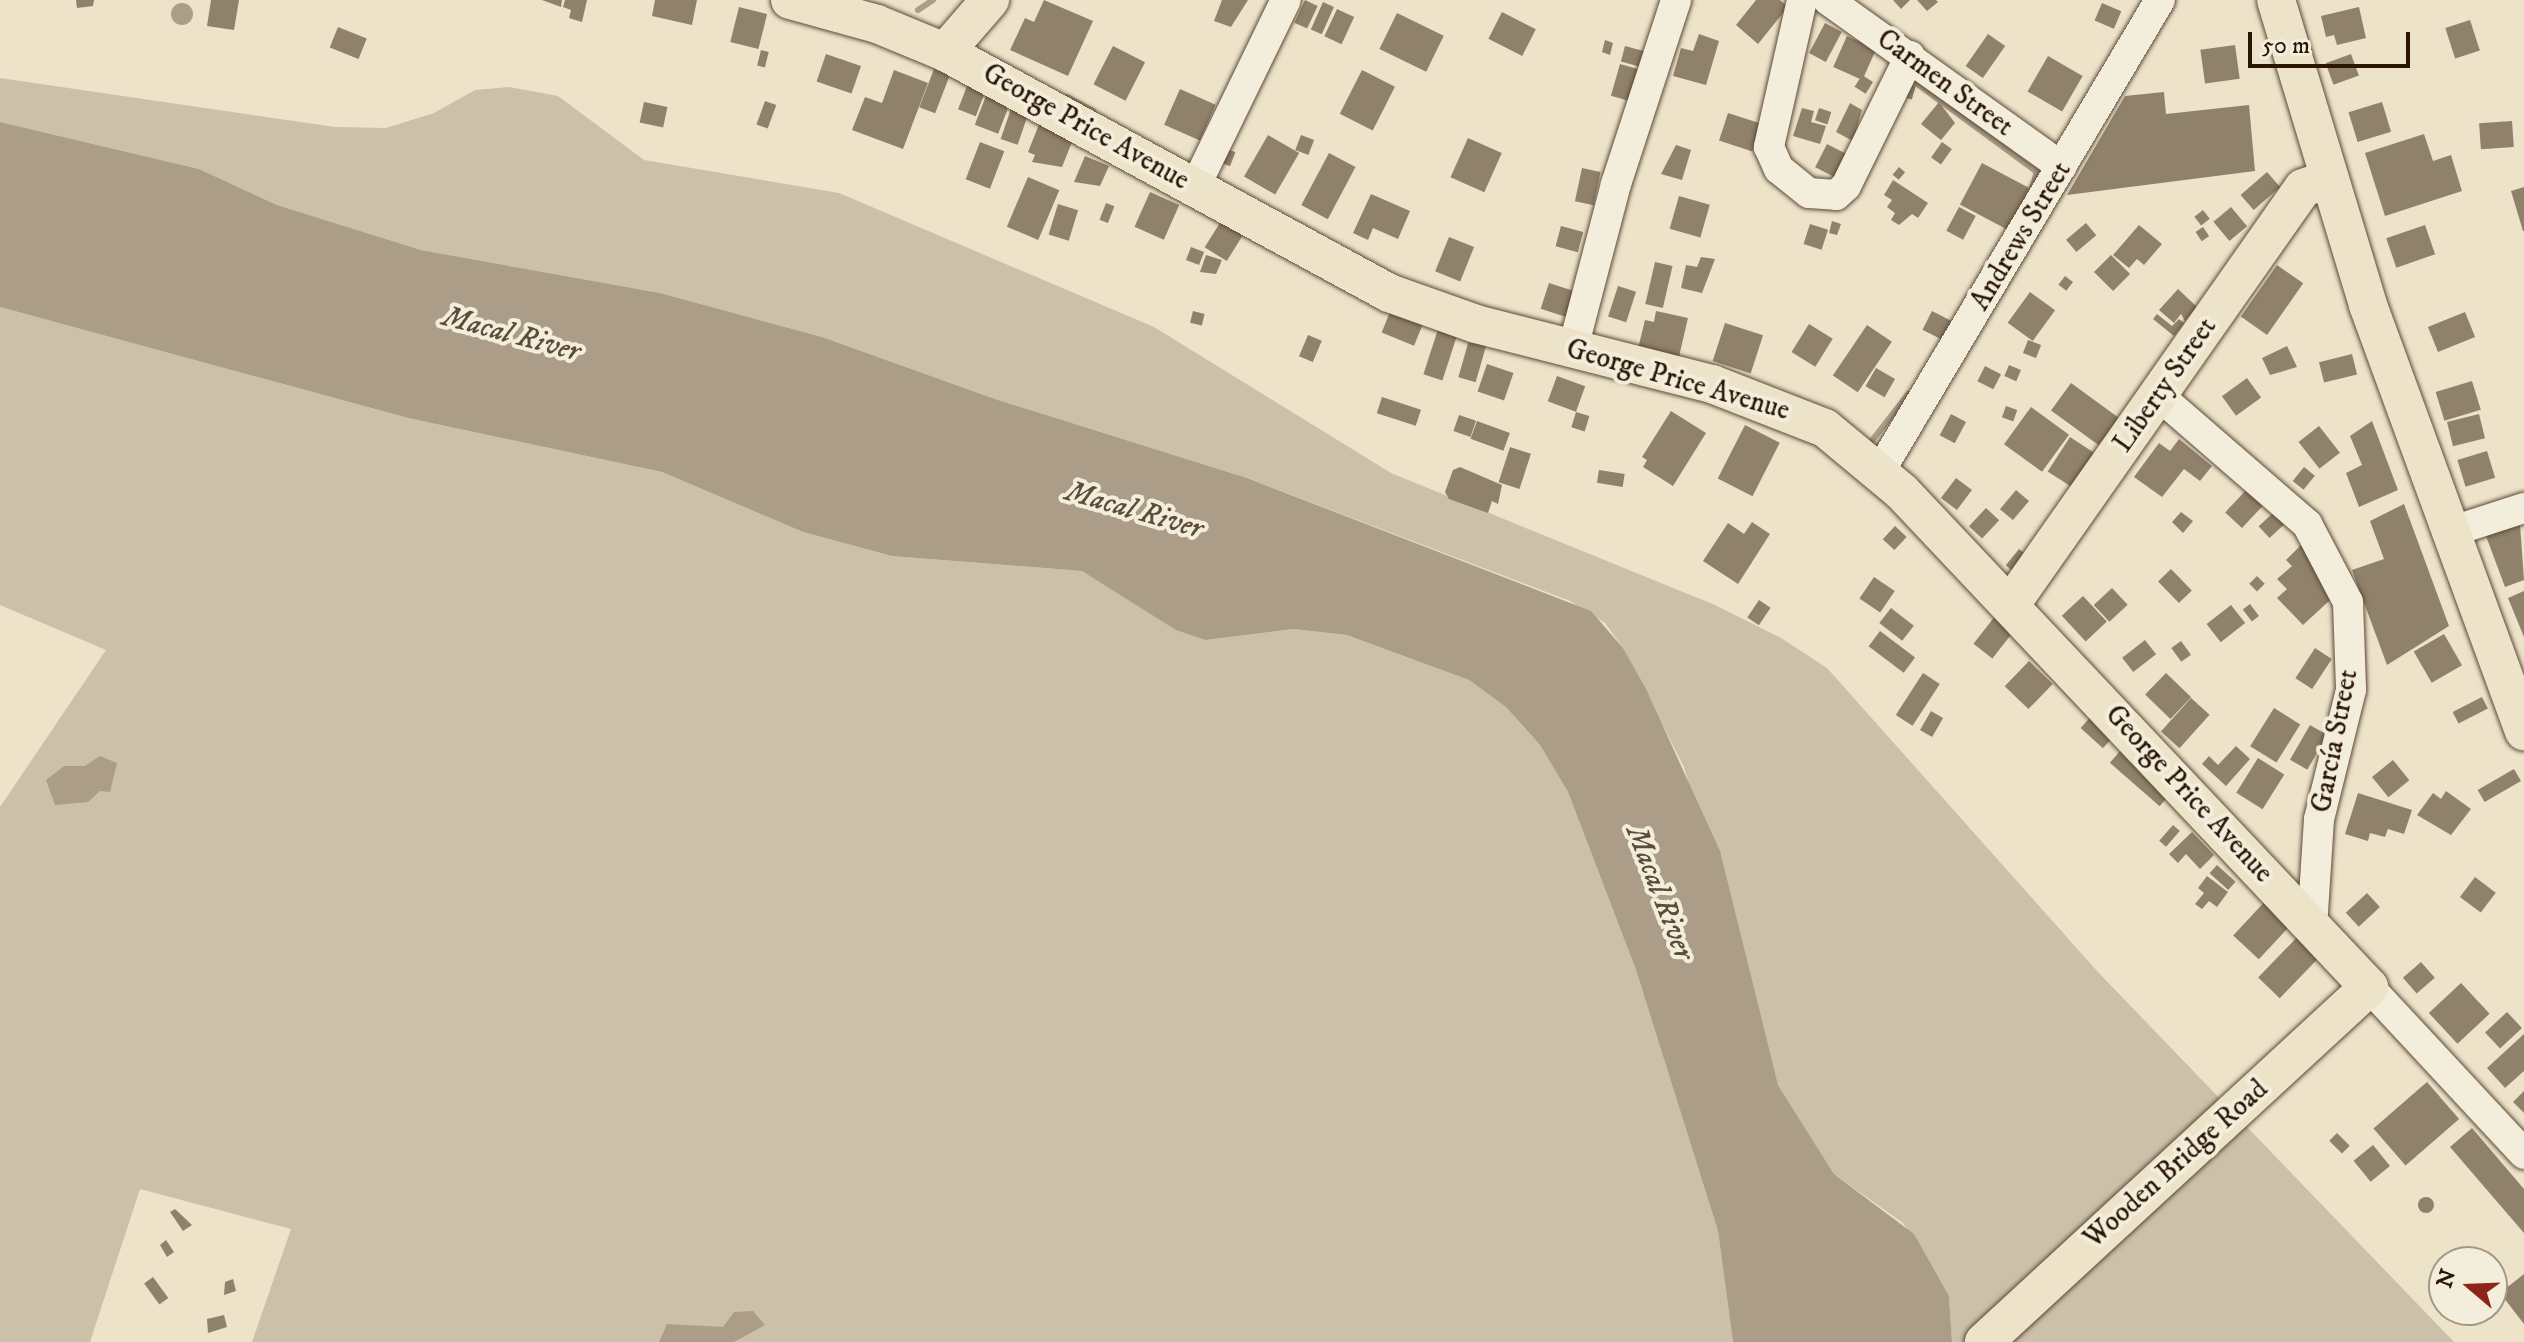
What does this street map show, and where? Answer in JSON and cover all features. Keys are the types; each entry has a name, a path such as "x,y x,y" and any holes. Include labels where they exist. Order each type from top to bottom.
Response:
{"main road":[{"name":"George Price Avenue","path":"790,0 937,48 1389,293 1476,324 1772,404 1825,428 1880,471 2011,604 2369,987"},
{"path":"937,48 962,0"},
{"path":"937,48 990,0"},
{"path":"2276,0 2368,305 2524,731"},
{"name":"Liberty Street","path":"2011,604 2303,188 2329,179"},
{"name":"Wooden Bridge Road","path":"1984,1342 2369,987"}],"street":[{"path":"1195,187 1286,0"},
{"path":"1573,348 1612,198 1676,0"},
{"path":"1802,0 1769,147 1779,169 1809,193 1836,195 1846,186 1910,56"},
{"name":"Carmen Street","path":"1828,0 2062,167"},
{"name":"Andrews Street","path":"1880,471 2160,0"},
{"name":"García Street","path":"2158,395 2197,435 2307,524 2348,602 2351,690 2319,819 2312,926"},
{"path":"2450,532 2524,508"},
{"name":"George Price Avenue","path":"2369,987 2524,1154"}],"shaded area":[{"path":"0,78 335,127 386,128 434,113 475,90 509,87 558,96 644,160 839,193 1154,327 1391,473 1715,605 1781,638 1827,668 2097,971 2428,1315 2428,1326 2439,1326 2454,1342 1952,1342 1949,1296 1903,1223 1834,1174 1778,1085 1684,767 1623,648 1605,623 1570,601 1247,478 995,399 822,337 660,293 421,250 277,205 199,169 0,122"},
{"path":"0,307 408,418 662,472 803,532 892,556 1082,571 1206,640 1293,629 1348,635 1469,680 1506,707 1540,745 1568,792 1636,970 1718,1231 1733,1342 252,1342 291,1229 140,1189 90,1342 0,1342 0,807 106,650 0,605"}],"water":[{"path":"182,3 190,6 193,14 190,22 182,25 174,22 171,14 174,6"},
{"name":"Macal River","path":"0,122 199,169 277,205 421,250 660,293 822,337 995,399 1247,478 1591,611 1623,648 1646,689 1720,851 1778,1085 1834,1174 1914,1234 1949,1296 1952,1342 1733,1342 1718,1231 1636,970 1568,792 1540,745 1506,707 1469,680 1347,635 1293,629 1206,640 1176,630 1082,571 892,556 803,532 662,472 408,418 0,307"},
{"path":"100,756 117,763 110,792 100,791 88,802 55,805 46,780 64,766 85,766"},
{"path":"753,1311 765,1325 734,1342 659,1342 667,1324 723,1327 734,1312"}],"building":[{"path":"76,0 94,0 93,6 77,8"},
{"path":"211,0 239,0 234,30 207,26"},
{"path":"542,0 562,0 561,7"},
{"path":"565,0 587,0 582,22 569,18 571,10 563,7"},
{"path":"655,0 697,0 692,25 652,16"},
{"path":"1044,0 1093,21 1068,76 1010,50 1025,18 1034,22"},
{"path":"1222,0 1248,0 1231,27 1214,21"},
{"path":"1305,0 1318,6 1307,29 1294,23"},
{"path":"1756,0 1780,0 1788,7 1758,44 1736,25"},
{"path":"1893,0 1910,0 1901,9"},
{"path":"1917,0 1936,0 1938,2 1927,11"},
{"path":"1323,2 1334,7 1322,34 1311,29"},
{"path":"2102,3 2121,11 2114,29 2095,20"},
{"path":"739,7 767,14 758,49 730,42"},
{"path":"2359,7 2366,38 2337,45 2334,35 2326,37 2321,16"},
{"path":"1337,9 1354,17 1342,44 1324,36"},
{"path":"1502,12 1536,29 1522,56 1488,39"},
{"path":"1397,13 1444,36 1426,72 1379,49"},
{"path":"2470,20 2480,50 2455,58 2445,28"},
{"path":"1825,23 1842,32 1826,62 1809,53"},
{"path":"338,27 367,39 359,59 330,47"},
{"path":"1699,34 1719,41 1706,85 1673,76 1681,48 1693,51"},
{"path":"1988,34 2005,46 1983,78 1966,66"},
{"path":"1847,36 1876,49 1862,80 1833,67"},
{"path":"1605,40 1613,43 1610,55 1602,52"},
{"path":"2235,45 2240,79 2205,84 2200,50"},
{"path":"1113,46 1145,62 1126,101 1093,84"},
{"path":"1625,46 1647,52 1643,67 1621,61"},
{"path":"761,50 769,52 765,67 757,66"},
{"path":"826,54 861,66 852,93 817,81"},
{"path":"2351,54 2359,76 2333,85 2326,63"},
{"path":"2048,56 2083,76 2062,112 2028,92"},
{"path":"1620,64 1641,70 1632,102 1611,96"},
{"path":"934,69 950,75 935,113 919,107"},
{"path":"894,70 928,83 903,149 852,130 865,97 882,103"},
{"path":"1362,70 1395,87 1373,130 1340,114"},
{"path":"1862,75 1873,82 1866,94 1855,87"},
{"path":"1909,84 1916,86 1912,99 1905,97"},
{"path":"967,86 985,93 976,116 958,109"},
{"path":"1180,89 1216,105 1200,140 1164,125"},
{"path":"2164,92 2166,114 2249,105 2255,171 2067,195 2125,96"},
{"path":"987,93 1010,102 998,134 975,125"},
{"path":"765,101 776,105 768,129 756,124"},
{"path":"644,102 667,107 663,128 640,123"},
{"path":"1939,102 1955,123 1941,140 1921,124"},
{"path":"2382,102 2391,132 2358,142 2349,112"},
{"path":"1013,103 1030,109 1018,145 1001,139"},
{"path":"1850,103 1862,110 1853,141 1836,132"},
{"path":"1802,108 1814,111 1811,122 1826,126 1820,144 1793,136"},
{"path":"1819,108 1831,112 1827,124 1815,120"},
{"path":"1728,113 1761,124 1752,151 1719,141"},
{"path":"2512,121 2514,147 2481,149 2479,123"},
{"path":"1040,122 1074,137 1062,167 1032,162 1035,155 1028,152"},
{"path":"2424,134 2433,161 2451,155 2462,191 2385,216 2365,153"},
{"path":"1268,135 1299,153 1275,195 1244,177"},
{"path":"1301,135 1314,140 1308,155 1295,150"},
{"path":"1468,138 1502,153 1484,192 1451,177"},
{"path":"980,142 1004,151 990,189 966,179"},
{"path":"1942,142 1952,149 1941,164 1931,158"},
{"path":"1827,144 1847,154 1835,177 1815,167"},
{"path":"1676,145 1691,150 1682,180 1661,174"},
{"path":"1227,149 1235,152 1230,166 1222,163"},
{"path":"1329,153 1355,167 1328,219 1301,205"},
{"path":"1085,156 1109,166 1100,186 1074,182"},
{"path":"1982,163 2030,188 2008,230 1960,204"},
{"path":"1899,167 1905,172 1899,180 1893,175"},
{"path":"1582,168 1601,172 1594,205 1575,201"},
{"path":"2267,172 2280,187 2254,210 2241,195"},
{"path":"1028,177 1059,190 1038,240 1007,227"},
{"path":"1893,180 1928,203 1918,218 1912,214 1899,225 1891,220 1895,213 1887,207 1892,200 1884,195"},
{"path":"2524,187 2524,231 2523,231 2511,191"},
{"path":"1150,192 1179,205 1164,240 1135,227"},
{"path":"1371,194 1410,211 1398,239 1373,228 1368,240 1353,233"},
{"path":"1679,196 1710,205 1700,238 1670,229"},
{"path":"1106,203 1114,206 1108,223 1100,220"},
{"path":"1058,204 1078,210 1069,241 1049,235"},
{"path":"1959,207 1976,216 1963,240 1946,231"},
{"path":"2231,207 2247,226 2229,241 2213,222"},
{"path":"1228,210 1250,224 1227,261 1205,247"},
{"path":"2203,210 2210,219 2201,225 2194,217"},
{"path":"1832,221 1841,224 1837,235 1829,233"},
{"path":"2086,223 2096,235 2076,252 2066,240"},
{"path":"1810,224 1828,230 1822,250 1804,244"},
{"path":"2139,225 2162,244 2144,265 2137,259 2129,268 2113,255"},
{"path":"2425,225 2435,254 2396,268 2386,238"},
{"path":"1561,226 1583,232 1578,252 1556,246"},
{"path":"2203,227 2209,236 2202,241 2196,232"},
{"path":"1449,237 1474,247 1460,281 1435,271"},
{"path":"1191,247 1204,252 1199,265 1186,260"},
{"path":"1206,255 1222,260 1216,274 1200,272"},
{"path":"2111,255 2130,274 2113,291 2094,272"},
{"path":"1701,257 1715,259 1702,293 1681,288 1686,265 1697,267"},
{"path":"1655,262 1673,266 1663,308 1645,304"},
{"path":"2277,265 2303,283 2267,335 2241,317"},
{"path":"2065,276 2073,282 2066,291 2058,285"},
{"path":"1549,283 1574,291 1565,317 1541,309"},
{"path":"1618,286 1636,292 1626,322 1608,316"},
{"path":"2178,289 2197,307 2185,321 2181,314 2174,323 2159,310"},
{"path":"2030,292 2055,310 2033,341 2008,323"},
{"path":"1394,302 1426,315 1414,346 1382,333"},
{"path":"1193,311 1205,314 1202,326 1190,323"},
{"path":"1656,311 1688,318 1678,361 1637,353 1645,320 1654,322"},
{"path":"1932,311 1952,321 1942,340 1922,330"},
{"path":"2465,312 2475,337 2438,352 2428,327"},
{"path":"2157,314 2172,326 2179,319 2184,323 2174,336 2153,319"},
{"path":"1441,320 1460,326 1442,380 1423,374"},
{"path":"1725,323 1763,335 1751,373 1713,361"},
{"path":"1809,324 1833,339 1815,367 1792,352"},
{"path":"1867,325 1892,342 1858,392 1833,376"},
{"path":"1471,333 1488,338 1476,382 1458,377"},
{"path":"1308,335 1322,341 1313,362 1299,356"},
{"path":"2028,340 2041,345 2036,358 2023,353"},
{"path":"2287,346 2297,367 2270,375 2262,358"},
{"path":"2352,354 2357,374 2324,383 2319,362"},
{"path":"1487,364 1513,373 1504,401 1478,391"},
{"path":"2009,365 2021,370 2016,381 2004,376"},
{"path":"1985,366 2001,374 1993,389 1977,381"},
{"path":"1876,368 1895,379 1885,397 1866,386"},
{"path":"1557,376 1585,386 1576,412 1548,401"},
{"path":"2247,378 2261,397 2236,416 2222,396"},
{"path":"2472,381 2481,410 2444,421 2436,392"},
{"path":"2071,383 2119,418 2099,445 2051,411"},
{"path":"1382,397 1421,410 1416,426 1377,413"},
{"path":"2006,406 2017,410 2013,421 2002,417"},
{"path":"2031,407 2069,435 2042,472 2004,444"},
{"path":"1671,411 1706,433 1673,486 1643,467 1647,460 1642,457"},
{"path":"1576,412 1589,416 1585,431 1571,427"},
{"path":"1951,414 1966,422 1955,443 1940,435"},
{"path":"2479,414 2485,438 2453,446 2447,422"},
{"path":"1459,415 1476,421 1470,437 1453,431"},
{"path":"1477,421 1510,433 1503,451 1471,439"},
{"path":"2372,421 2398,490 2359,507 2346,473 2362,465 2350,436"},
{"path":"1745,425 1780,443 1753,496 1718,478"},
{"path":"2319,426 2340,453 2319,469 2299,442"},
{"path":"2070,437 2096,454 2074,488 2048,471"},
{"path":"2179,439 2212,466 2200,481 2184,469 2162,497 2134,477 2159,443 2170,451"},
{"path":"1510,447 1531,454 1519,489 1499,482"},
{"path":"2487,451 2495,478 2466,487 2457,460"},
{"path":"1460,467 1502,485 1498,504 1492,501 1488,513 1449,499 1445,492 1453,470"},
{"path":"2304,467 2315,476 2304,490 2293,481"},
{"path":"1599,470 1625,474 1623,487 1597,483"},
{"path":"1956,478 1972,490 1957,510 1941,498"},
{"path":"2247,489 2264,505 2242,528 2225,512"},
{"path":"2016,490 2029,501 2013,520 2000,509"},
{"path":"2404,504 2449,626 2387,665 2352,570 2384,559 2370,521"},
{"path":"1986,508 1999,520 1982,539 1969,526"},
{"path":"2181,512 2193,521 2183,533 2172,522"},
{"path":"2274,512 2285,524 2270,538 2259,526"},
{"path":"1752,522 1770,534 1738,584 1703,561 1728,523 1744,534"},
{"path":"2520,524 2524,580 2505,587 2486,536"},
{"path":"1895,526 1907,537 1894,550 1883,539"},
{"path":"2301,545 2342,589 2303,625 2277,598 2287,589 2277,579 2292,566 2286,560"},
{"path":"2019,549 2030,558 2017,574 2006,565"},
{"path":"2171,569 2192,591 2179,603 2158,582"},
{"path":"2257,576 2265,584 2257,592 2249,584"},
{"path":"1874,577 1895,591 1880,613 1859,599"},
{"path":"2112,588 2128,605 2109,622 2094,605"},
{"path":"2524,591 2524,637 2508,598"},
{"path":"2083,596 2107,622 2086,641 2062,616"},
{"path":"1759,600 1771,608 1759,625 1747,617"},
{"path":"2250,604 2259,616 2252,621 2243,609"},
{"path":"2231,605 2245,623 2221,642 2207,624"},
{"path":"2003,606 2022,621 1992,659 1973,644"},
{"path":"1891,608 1914,626 1902,641 1879,623"},
{"path":"1880,631 1915,657 1904,673 1869,646"},
{"path":"2444,634 2462,665 2432,683 2414,652"},
{"path":"2145,640 2156,654 2133,672 2122,658"},
{"path":"2181,641 2191,655 2181,662 2171,648"},
{"path":"2315,648 2332,659 2312,689 2295,678"},
{"path":"2029,661 2053,684 2028,709 2005,686"},
{"path":"1923,673 1940,684 1913,726 1896,715"},
{"path":"2166,673 2191,697 2170,719 2145,695"},
{"path":"2482,697 2488,709 2458,724 2453,712"},
{"path":"2191,698 2210,715 2179,748 2161,731"},
{"path":"2274,708 2300,724 2276,763 2250,746"},
{"path":"1931,711 1943,718 1932,737 1920,730"},
{"path":"2096,711 2118,731 2103,748 2081,728"},
{"path":"2310,725 2327,735 2307,770 2290,760"},
{"path":"2236,746 2250,759 2226,786 2202,764 2209,756 2218,765"},
{"path":"2121,750 2171,793 2160,806 2110,763"},
{"path":"2258,758 2284,774 2263,809 2236,793"},
{"path":"2393,760 2409,780 2388,797 2372,777"},
{"path":"2514,769 2521,781 2485,802 2478,790"},
{"path":"2446,791 2471,809 2451,835 2417,815 2433,793 2441,799"},
{"path":"2358,793 2412,810 2404,834 2388,829 2385,837 2370,833 2368,841 2345,834"},
{"path":"2173,825 2180,831 2166,847 2159,841"},
{"path":"2192,832 2214,855 2200,869 2186,854 2178,863 2169,854"},
{"path":"2217,865 2236,882 2228,890 2210,873"},
{"path":"2207,876 2228,892 2217,907 2209,901 2202,909 2195,904 2204,893 2198,888"},
{"path":"2475,877 2496,893 2481,913 2460,897"},
{"path":"2367,893 2380,907 2359,927 2346,913"},
{"path":"2270,896 2296,920 2259,959 2233,935"},
{"path":"2304,930 2326,951 2280,998 2258,977"},
{"path":"2421,962 2435,978 2417,994 2403,978"},
{"path":"2461,983 2490,1014 2457,1044 2429,1013"},
{"path":"2507,1012 2522,1028 2500,1049 2485,1032"},
{"path":"2524,1034 2524,1071 2505,1088 2487,1068"},
{"path":"2427,1082 2459,1119 2406,1166 2373,1129"},
{"path":"2524,1091 2524,1113 2513,1102"},
{"path":"2472,1128 2524,1189 2524,1233 2450,1147"},
{"path":"2337,1133 2350,1146 2342,1154 2329,1141"},
{"path":"2373,1145 2390,1166 2371,1182 2354,1161"},
{"path":"2426,1197 2432,1199 2432,1211 2426,1213 2420,1211 2418,1205 2420,1199"},
{"path":"175,1209 192,1225 183,1231 170,1212"},
{"path":"166,1240 174,1252 167,1257 160,1245"},
{"path":"2524,1274 2524,1324 2508,1303 2508,1287"},
{"path":"153,1277 168,1298 159,1305 144,1283"},
{"path":"233,1279 236,1291 224,1295 225,1282"},
{"path":"224,1315 227,1327 208,1333 207,1319"}],"waterway":[{"path":"918,10 933,0"},
{"path":"1908,77 2037,172 2032,188"},
{"path":"1067,97 1093,111"},
{"path":"1867,447 1909,393"}]}
